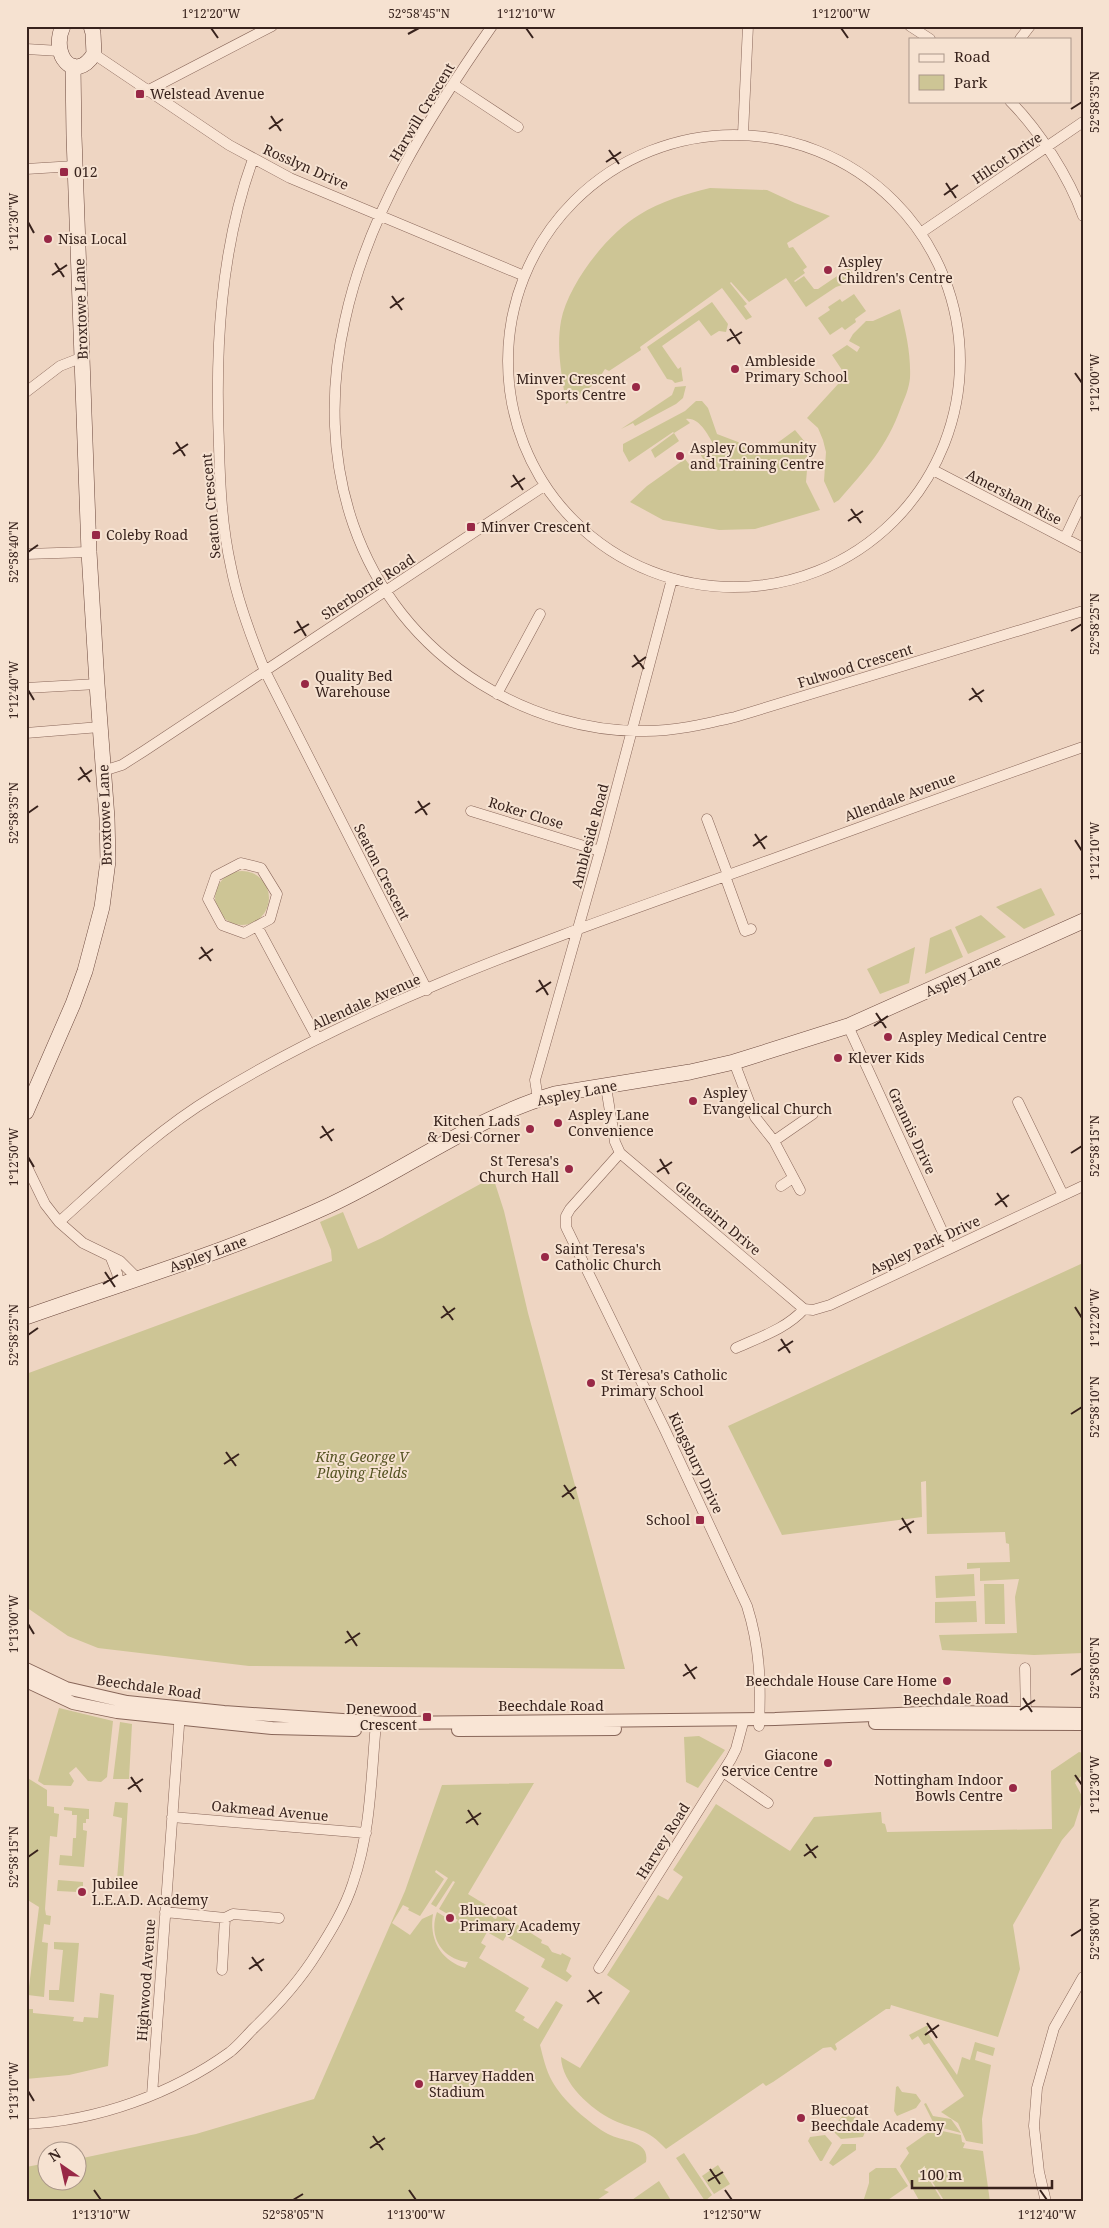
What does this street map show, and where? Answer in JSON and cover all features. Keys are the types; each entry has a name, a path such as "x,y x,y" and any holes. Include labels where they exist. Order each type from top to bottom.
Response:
{"main road":[{"path":"63,26 60,34 60,52 65,63 73,66 86,63 94,54 93,33 90,26"},
{"name":"Broxtowe Lane","path":"26,1112 74,1004 85,972 98,927 108,861 89,552 73,66"},
{"name":"Aspley Lane","path":"26,1317 218,1251 327,1206 471,1129 538,1099 555,1094 690,1072 734,1062 848,1026 1083,921"}],"street":[{"path":"147,91 272,26"},
{"name":"Harwill Crescent","path":"385,592 357,537 349,514 336,456 334,416 336,372 344,320 356,279 381,214 413,151 453,84 492,26"},
{"path":"743,134 748,26"},
{"path":"1021,38 1030,26"},
{"path":"915,27 929,38"},
{"path":"26,49 60,52"},
{"name":"Rosslyn Drive","path":"94,54 228,145 290,178 381,214 522,275"},
{"path":"453,84 518,126"},
{"path":"1011,102 1046,148 1083,216"},
{"name":"Hilcot Drive","path":"922,232 1083,122"},
{"path":"743,134 790,143 818,151 841,161 892,198 922,232 930,246 948,290 962,353 953,419 933,470 920,492 902,514 860,548 834,564 791,578 758,585 711,585 672,579 645,569 610,551 591,537 565,512 544,486 523,439 514,412 509,378 508,344 511,318 522,275 536,248 565,209 609,172 635,156 674,142 708,136 743,134"},
{"name":"Seaton Crescent","path":"254,159 243,186 235,220 224,285 220,335 218,412 220,490 230,566 251,638 265,671 427,990"},
{"path":"26,169 75,166"},
{"path":"26,392 60,366 83,357"},
{"name":"Amersham Rise","path":"933,470 1083,548"},
{"name":"Sherborne Road","path":"103,771 122,765 544,486"},
{"path":"1065,538 1083,500"},
{"path":"26,554 89,552"},
{"name":"Ambleside Road","path":"538,1099 535,1080 538,1066 600,851 672,579"},
{"name":"Fulwood Crescent","path":"385,592 404,617 438,651 471,678 497,694 554,717 592,726 632,730 678,729 735,717 1083,610"},
{"path":"497,694 540,614"},
{"path":"26,688 97,684"},
{"path":"26,733 100,727"},
{"name":"Allendale Avenue","path":"59,1222 133,1155 176,1120 214,1096 317,1038 427,990 578,929 1083,747"},
{"name":"Roker Close","path":"471,811 600,851"},
{"path":"708,819 745,931 751,929"},
{"path":"241,863 261,868 277,894 272,916 257,926 244,933 225,928 208,899 216,876 241,863"},
{"path":"257,926 317,1038"},
{"name":"Grannis Drive","path":"848,1026 950,1248"},
{"path":"734,1062 755,1117 774,1141 800,1190"},
{"path":"606,1087 615,1142 620,1153"},
{"path":"1018,1102 1063,1195"},
{"path":"774,1141 813,1114"},
{"name":"Glencairn Drive","path":"620,1153 804,1309"},
{"name":"Kingsbury Drive","path":"620,1153 570,1208 566,1216 566,1227 665,1430 747,1606 755,1630 759,1657 759,1722"},
{"path":"26,1165 45,1204 59,1222 83,1243 120,1261 137,1278"},
{"path":"781,1186 793,1178"},
{"name":"Aspley Park Drive","path":"804,1309 813,1310 830,1305 1083,1186"},
{"path":"111,1258 119,1284"},
{"path":"736,1348 785,1326 795,1320 804,1309"},
{"path":"1025,1668 1026,1719"},
{"name":"Beechdale Road","path":"26,1669 66,1688 96,1696 180,1713 272,1728 376,1727 562,1730 743,1722 880,1723 1026,1719 1083,1714"},
{"name":"Beechdale Road","path":"26,1681 73,1703 117,1712 180,1713"},
{"name":"Highwood Avenue","path":"152,2095 180,1713"},
{"name":"Beechdale Road","path":"1026,1719 1083,1724"},
{"name":"Harvey Road","path":"599,1968 723,1772 736,1749 743,1722"},
{"path":"26,2124 56,2122 87,2116 152,2095 193,2076 231,2051 280,2004 298,1982 328,1937 354,1883 366,1832 372,1786 376,1727"},
{"path":"723,1772 768,1803"},
{"name":"Oakmead Avenue","path":"172,1817 366,1832"},
{"path":"165,1912 225,1918 233,1914 279,1918"},
{"path":"222,1970 225,1918"},
{"path":"1046,2202 1039,2172 1034,2126 1037,2088 1054,2028 1083,1977"}],"green space":[{"path":"710,188 767,190 830,216 787,243 789,248 793,247 807,267 803,270 805,273 794,281 804,276 814,289 818,289 849,268 857,280 836,287 806,307 786,278 749,302 731,282 747,304 744,306 752,317 746,320 722,288 640,347 641,350 609,371 605,369 596,383 566,404 560,362 561,321 572,291 591,261 627,223 647,210 683,195"},
{"path":"854,294 866,311 845,330 842,327 830,335 818,318 830,310 828,307 840,299 842,302"},
{"path":"712,302 728,324 726,332 719,331 711,336 699,320 662,346 678,369 681,367 683,381 675,383 667,379 647,347"},
{"path":"900,309 910,360 910,378 907,393 889,434 875,457 839,500 834,503 824,481 826,452 823,440 818,428 807,418 839,383 842,370 832,355 847,345 857,352 860,347 849,341 866,321 873,321"},
{"path":"686,386 683,398 676,404 635,426 633,423 621,429 672,395 675,387"},
{"path":"696,401 702,401 708,408 717,434 738,442 751,453 776,444 795,430 805,442 808,458 806,482 820,510 755,529 719,530 663,520 630,502 647,486 685,459 692,468 704,460 700,454 709,447 711,450 715,447 704,428 691,419 686,419 690,423 629,462 623,451 623,444 685,411"},
{"path":"674,433 679,441 655,458 651,450"},
{"path":"242,871 252,873 261,879 267,888 269,898 267,908 261,917 252,923 242,925 232,923 223,917 217,908 215,898 217,888 223,879 232,873"},
{"path":"1041,888 1055,915 1024,929 996,907"},
{"path":"981,915 1006,937 968,954 955,927"},
{"path":"951,929 963,957 925,974 930,938"},
{"path":"915,947 909,983 880,994 867,969"},
{"name":"King George V Playing Fields","path":"493,1177 504,1211 528,1313 625,1669 249,1666 98,1648 68,1636 26,1607 26,1374 332,1261 331,1250 320,1222 343,1212 358,1249 382,1238"},
{"path":"1083,1263 1083,1653 1034,1655 942,1650 939,1635 1017,1633 1015,1597 1019,1579 980,1581 980,1568 967,1569 967,1563 1010,1562 1009,1544 1006,1543 1005,1532 927,1534 926,1481 921,1482 922,1517 782,1535 728,1426"},
{"path":"974,1574 975,1596 936,1598 935,1576"},
{"path":"984,1584 1004,1584 1005,1624 985,1624"},
{"path":"976,1601 977,1622 935,1623 935,1602"},
{"path":"59,1708 113,1721 107,1777 101,1782 88,1781 76,1767 69,1773 74,1781 71,1786 44,1785 38,1781"},
{"path":"120,1722 132,1724 129,1779 113,1779"},
{"path":"699,1736 725,1750 698,1788 686,1782 684,1737"},
{"path":"1079,1752 1083,1753 1083,1774 1075,1783 1083,1798 1074,1826 1062,1840 1013,1925 1020,1969 998,2037 891,2005 890,2009 886,2009 835,2044 837,2049 835,2051 831,2047 823,2048 773,2082 766,2086 763,2083 666,2149 647,2133 621,2124 604,2115 579,2094 566,2077 561,2057 580,2068 630,1991 607,1975 658,1895 668,1900 683,1877 673,1870 716,1804 790,1851 814,1817 881,1812 882,1823 885,1824 887,1832 1052,1829 1051,1771"},
{"path":"26,1777 47,1790 47,1806 54,1807 54,1813 59,1814 57,1837 50,1836 45,1909 46,1915 51,1916 50,1925 44,1924 42,1942 48,1943 44,1997 28,1995 39,1907 26,1899"},
{"path":"534,1783 468,1894 496,1911 493,1918 496,1919 499,1913 542,1940 541,1943 548,1946 552,1952 561,1955 562,1953 571,1958 566,1971 572,1976 567,1982 541,1967 545,1959 506,1936 503,1941 487,1932 481,1943 486,1946 479,1958 529,1988 515,2011 525,2017 523,2020 538,2029 556,2001 563,2005 540,2045 546,2068 552,2081 562,2096 593,2124 614,2137 634,2143 644,2149 646,2162 604,2190 609,2192 594,2202 26,2202 26,2167 38,2165 38,2190 88,2190 88,2157 196,2134 314,2099 405,1891 442,1785","holes":["436,1870 448,1878 431,1904 436,1907 453,1881 455,1882 439,1909 458,1920 455,1923 437,1912 434,1930 439,1945 444,1951 459,1960 468,1962 465,1968 449,1960 438,1947 433,1932 433,1914 422,1919 410,1935 392,1923 403,1905 420,1916 444,1879 435,1872"]},
{"path":"115,1802 128,1803 123,1884 109,1883 109,1879 117,1879 122,1818 113,1816"},
{"path":"64,1807 89,1809 89,1819 86,1819 86,1823 83,1823 83,1830 87,1831 84,1867 59,1865 60,1855 72,1856 73,1838 76,1838 77,1815 72,1815 72,1811 64,1810"},
{"path":"58,1880 83,1882 83,1888 79,1888 78,1892 57,1891"},
{"path":"54,1942 79,1943 74,2002 49,2000 49,1990 59,1990 63,1950 54,1949"},
{"path":"100,1993 114,1995 108,2066 69,2075 26,2079 26,2009 33,2009 33,2013 74,2017 73,2021 83,2022 84,2017 98,2018"},
{"path":"929,2026 927,2032 957,2075 962,2057 970,2060 975,2042 995,2048 993,2056 977,2051 975,2060 991,2065 982,2119 983,2144 966,2141 958,2123 941,2112 964,2096 929,2043 924,2045 918,2036 912,2040 909,2035"},
{"path":"898,2086 902,2092 916,2094 921,2101 916,2108 897,2116 894,2111 896,2087"},
{"path":"926,2103 933,2116 951,2119 961,2133 935,2126 924,2104"},
{"path":"849,2108 865,2132 863,2137 841,2139 834,2132 834,2126"},
{"path":"933,2129 961,2135 962,2142 965,2143 963,2148 983,2151 990,2202 945,2202 928,2175 943,2202 920,2202 900,2166 909,2153 906,2148"},
{"path":"825,2135 832,2143 822,2161 820,2161 808,2141 810,2137"},
{"path":"842,2144 856,2144 856,2150 833,2166 829,2163"},
{"path":"684,2153 712,2195 705,2201 676,2158"},
{"path":"718,2165 730,2184 714,2194 702,2176"},
{"path":"876,2168 896,2168 908,2186 885,2202 863,2202 869,2183 869,2173"},
{"path":"659,2181 672,2202 629,2202"}],"place":[{"name":"Welstead Avenue","path":"140,94"},
{"name":"012","path":"64,172"},
{"name":"Nisa Local","path":"48,239"},
{"name":"Aspley Children's Centre","path":"828,270"},
{"name":"Ambleside Primary School","path":"735,369"},
{"name":"Minver Crescent Sports Centre","path":"636,387"},
{"name":"Aspley Community and Training Centre","path":"680,456"},
{"name":"Minver Crescent","path":"471,527"},
{"name":"Coleby Road","path":"96,535"},
{"name":"Quality Bed Warehouse","path":"305,684"},
{"name":"Aspley Medical Centre","path":"888,1037"},
{"name":"Klever Kids","path":"838,1058"},
{"name":"Aspley Evangelical Church","path":"693,1101"},
{"name":"Aspley Lane Convenience","path":"558,1123"},
{"name":"Kitchen Lads & Desi Corner","path":"530,1129"},
{"name":"St Teresa's Church Hall","path":"569,1169"},
{"name":"Saint Teresa's Catholic Church","path":"545,1257"},
{"name":"St Teresa's Catholic Primary School","path":"591,1383"},
{"name":"School","path":"700,1520"},
{"name":"Beechdale House Care Home","path":"947,1681"},
{"name":"Denewood Crescent","path":"427,1717"},
{"name":"Giacone Service Centre","path":"828,1763"},
{"name":"Nottingham Indoor Bowls Centre","path":"1013,1788"},
{"name":"Jubilee L.E.A.D. Academy","path":"82,1892"},
{"name":"Bluecoat Primary Academy","path":"450,1918"},
{"name":"Harvey Hadden Stadium","path":"419,2084"},
{"name":"Bluecoat Beechdale Academy","path":"801,2118"}]}
